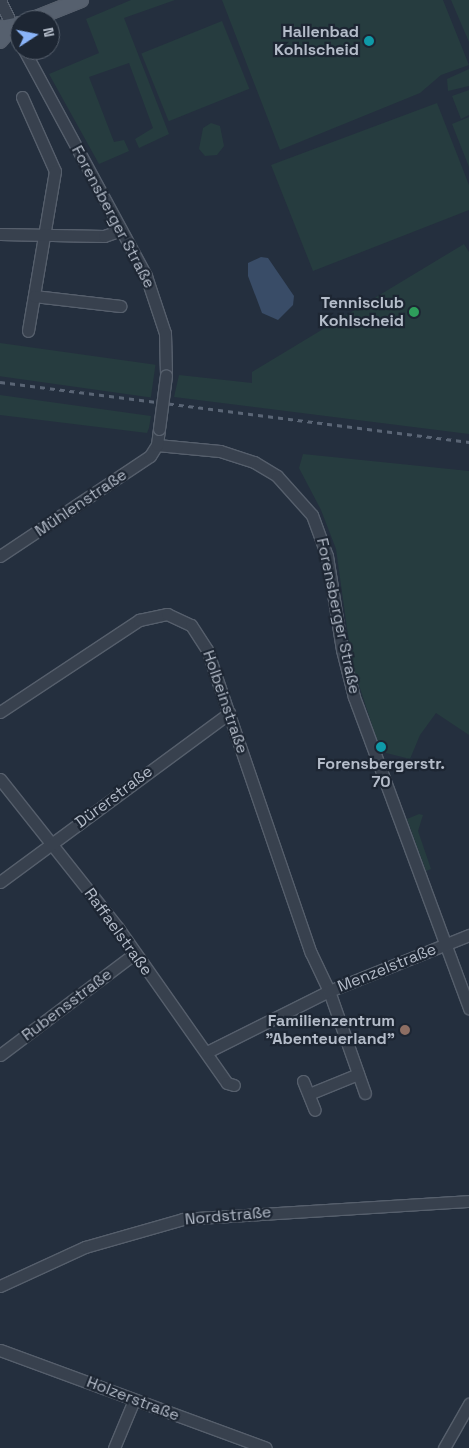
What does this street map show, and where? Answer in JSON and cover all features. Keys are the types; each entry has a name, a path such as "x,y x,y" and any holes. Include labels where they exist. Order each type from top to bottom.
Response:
{"main road":[{"path":"56,10 81,0"},
{"path":"0,41 10,27"}],"street":[{"path":"0,0 10,24"},
{"name":"Forensberger Straße","path":"29,60 146,276 158,306 167,350 166,375 157,445 220,452 254,462 277,476 312,515 327,556 342,650 354,697 469,1008"},
{"path":"22,97 55,171 28,331"},
{"path":"0,234 104,236 120,230"},
{"path":"34,296 120,306"},
{"name":"Mühlenstraße","path":"0,556 135,467 150,456 157,445"},
{"name":"Holbeinstraße","path":"0,712 116,632 153,614 167,614 185,621 199,634 229,713 311,953 329,991"},
{"name":"Dürerstraße","path":"0,882 229,713"},
{"name":"Raffaelstraße","path":"0,779 53,843 207,1052 227,1083 234,1085"},
{"name":"Menzelstraße","path":"207,1052 329,991 469,935"},
{"name":"Rubensstraße","path":"0,1055 134,954"},
{"name":"Menzelstraße","path":"329,991 365,1094"},
{"path":"309,1094 358,1074"},
{"path":"303,1081 315,1110"},
{"name":"Nordstraße","path":"2,1280 86,1247 183,1219 469,1200"},
{"name":"Holzerstraße","path":"0,1350 266,1448"},
{"path":"114,1448 134,1400"},
{"path":"444,1448 465,1421 469,1404"}],"green space":[{"path":"131,0 175,0 124,18 169,134 139,148 135,139 153,128 129,63 89,77 114,142 124,140 129,151 99,164 49,74 99,53 86,19"},
{"path":"222,0 443,0 469,65 441,75 420,93 280,150"},
{"path":"451,0 469,0 469,42"},
{"path":"222,21 249,89 169,121 141,54"},
{"path":"469,69 469,86 448,91 447,79"},
{"path":"469,90 469,115 461,119 452,96"},
{"path":"437,103 469,185 469,210 313,271 271,165"},
{"path":"469,117 469,167 452,124"},
{"path":"211,123 220,126 224,146 217,155 205,156 199,149 203,128"},
{"name":"Tennisclub Kohlscheid","path":"464,244 469,252 469,434 174,397 179,375 252,383 252,372"},
{"path":"0,343 155,365 151,398 0,376"},
{"path":"0,395 151,416 149,428 147,433 0,415"},
{"path":"303,454 469,471 469,735 436,713 420,735 410,759 386,753 381,742 378,743 352,664 336,549 321,510 299,468"},
{"path":"419,814 423,815 418,831 431,869 426,871 407,819"}],"water":[{"path":"261,257 268,258 294,296 293,305 278,320 262,313 248,276 248,263"}],"railway":[{"path":"0,382 469,442"}],"place":[{"name":"Hallenbad Kohlscheid","path":"369,41"},
{"name":"Tennisclub Kohlscheid","path":"414,312"},
{"name":"Forensbergerstr. 70","path":"381,747"},
{"name":"Familienzentrum \"Abenteuerland\"","path":"405,1030"}]}
